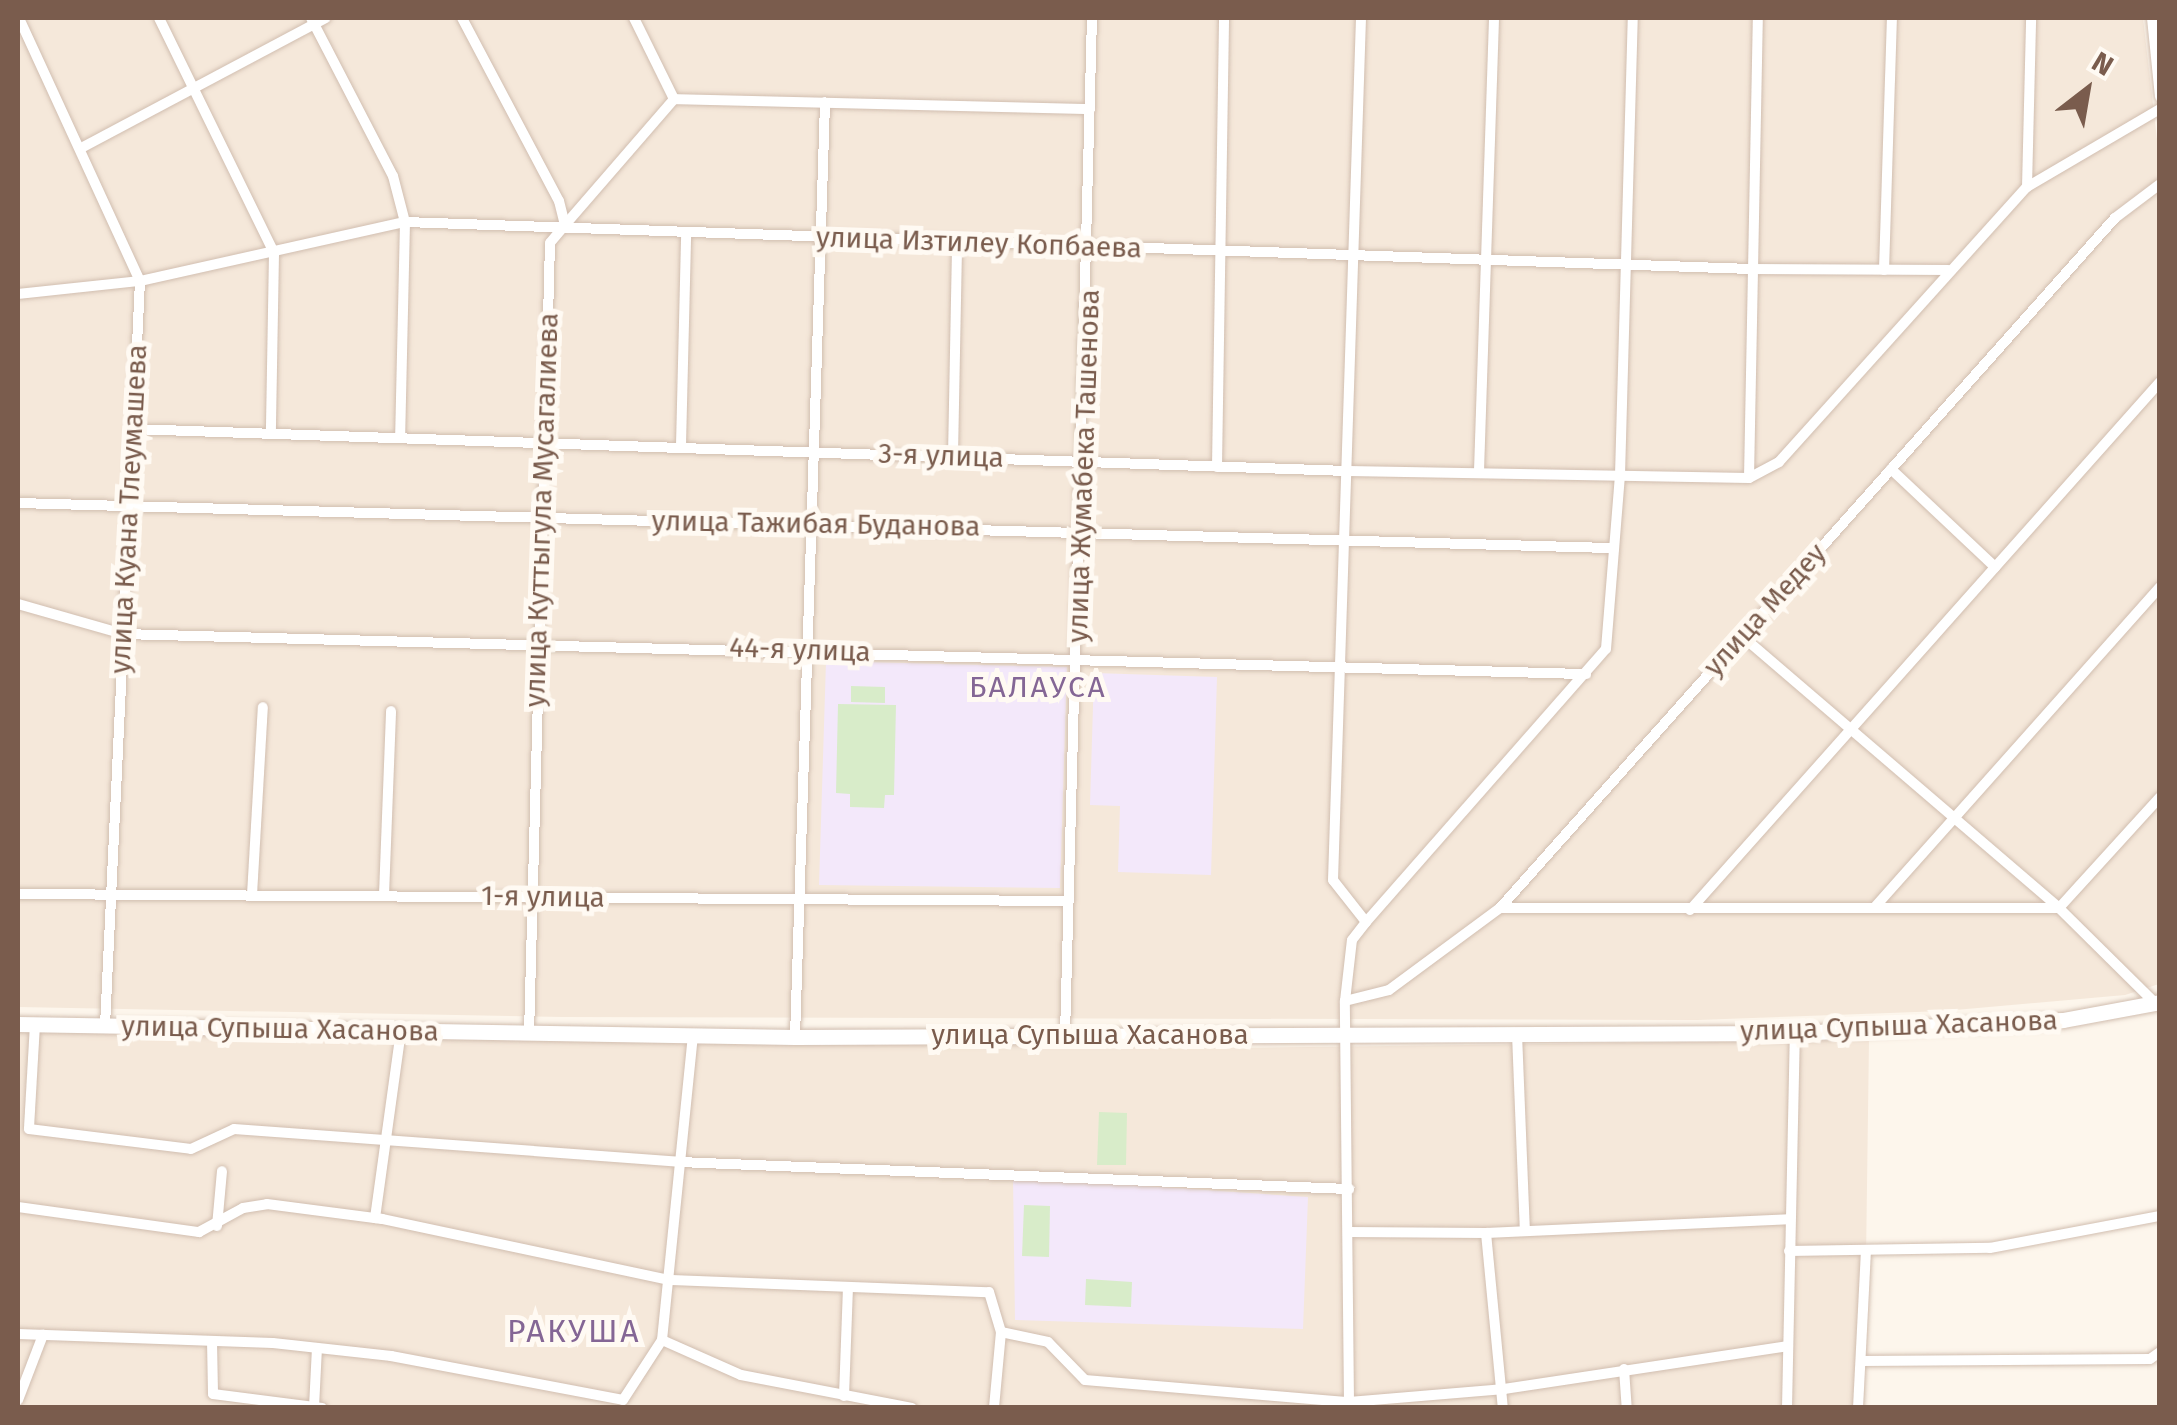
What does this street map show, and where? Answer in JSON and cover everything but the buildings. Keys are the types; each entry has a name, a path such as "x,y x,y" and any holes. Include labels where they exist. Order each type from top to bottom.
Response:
{"street":[{"name":"улица Куана Тлеумашева","path":"19,18 82,147 140,281 115,894 105,1026"},
{"path":"159,18 274,254 271,432"},
{"path":"82,147 194,89 313,20 326,18"},
{"path":"462,18 559,201 565,225"},
{"path":"634,18 674,98"},
{"name":"улица Жумабека Ташенова","path":"1064,1035 1090,247 1092,18"},
{"path":"1217,466 1224,18"},
{"path":"1361,18 1334,880 1366,922"},
{"path":"1479,472 1494,18"},
{"path":"1350,1402 1345,1001 1352,940 1606,650 1620,475 1632,18"},
{"path":"1758,18 1749,478 1779,462 1948,270 2027,188 2160,109"},
{"path":"1884,270 1892,18"},
{"path":"2027,188 2031,18"},
{"path":"2152,18 2160,97"},
{"path":"313,20 394,176 406,222 400,435"},
{"path":"565,225 674,98"},
{"path":"674,98 1090,109"},
{"path":"795,1037 825,102"},
{"name":"улица Медеу","path":"1345,1001 1389,990 1500,908 2115,218 2160,184"},
{"name":"улица Изтилеу Копбаева","path":"18,294 140,281 406,222 1754,269 1948,270"},
{"name":"улица Куттыгула Мусагалиева","path":"529,1033 536,641 550,242 565,225"},
{"path":"682,445 686,233"},
{"path":"953,456 957,242"},
{"path":"1690,910 2160,382"},
{"name":"3-я улица","path":"132,429 400,435 1348,470 1749,478"},
{"path":"1892,469 1996,567"},
{"name":"улица Тажибая Буданова","path":"18,503 1079,529 1346,542 1614,548"},
{"path":"1874,908 2160,587"},
{"name":"44-я улица","path":"18,604 123,634 536,641 1586,674"},
{"path":"1742,636 2059,908 2158,1003"},
{"path":"252,895 263,708"},
{"path":"384,896 392,711"},
{"path":"1500,908 2059,908 2160,797"},
{"name":"1-я улица","path":"18,894 1068,901"},
{"name":"улица Супыша Хасанова","path":"18,1024 795,1037 1795,1033 2062,1020 2158,1003"},
{"path":"35,1024 29,1129 191,1148 234,1129 679,1162 1349,1189"},
{"path":"374,1218 390,1140 401,1032"},
{"path":"1787,1408 1795,1033"},
{"path":"1516,1034 1524,1232"},
{"path":"18,1334 316,1348 628,1404 662,1340 693,1035"},
{"path":"217,1226 222,1170"},
{"path":"18,1207 198,1232 217,1226 243,1208 267,1204 374,1218 670,1280 989,1292 1001,1332 994,1408"},
{"path":"1788,1251 1990,1248 2160,1216"},
{"path":"1348,1232 1524,1232 1789,1219"},
{"path":"1486,1233 1503,1408"},
{"path":"1858,1408 1866,1250"},
{"path":"844,1396 848,1289"},
{"path":"1001,1332 1048,1342 1085,1380 1350,1402 1504,1389 1787,1346"},
{"path":"18,1400 44,1335"},
{"path":"662,1340 741,1375 912,1408"},
{"path":"212,1341 213,1394 322,1408"},
{"path":"314,1406 316,1348"},
{"path":"1861,1361 2150,1359 2160,1352"},
{"path":"1624,1369 1626,1408"}],"shaded area":[{"path":"18,18 2143,18 2160,165 2159,984 2125,995 1944,1011 1697,1020 562,1017 18,1007"},
{"path":"826,661 1067,667 1060,888 819,885"},
{"path":"1094,673 1217,677 1211,875 1118,872 1120,806 1090,805"},
{"name":"РАКУША","path":"18,1032 1232,1048 1869,1040 1864,1407 18,1408"},
{"path":"1013,1177 1308,1197 1303,1329 1015,1320"}],"green space":[{"path":"851,686 885,687 885,703 851,702"},
{"path":"838,704 896,705 894,795 885,795 884,808 850,807 850,794 836,793"},
{"path":"1099,1112 1127,1113 1126,1165 1097,1165"},
{"path":"1024,1205 1050,1206 1049,1257 1022,1256"},
{"path":"1086,1279 1132,1282 1131,1307 1085,1305"}],"district":[{"name":"БАЛАУСА","path":"1038,687"},
{"name":"РАКУША","path":"574,1331"}]}
